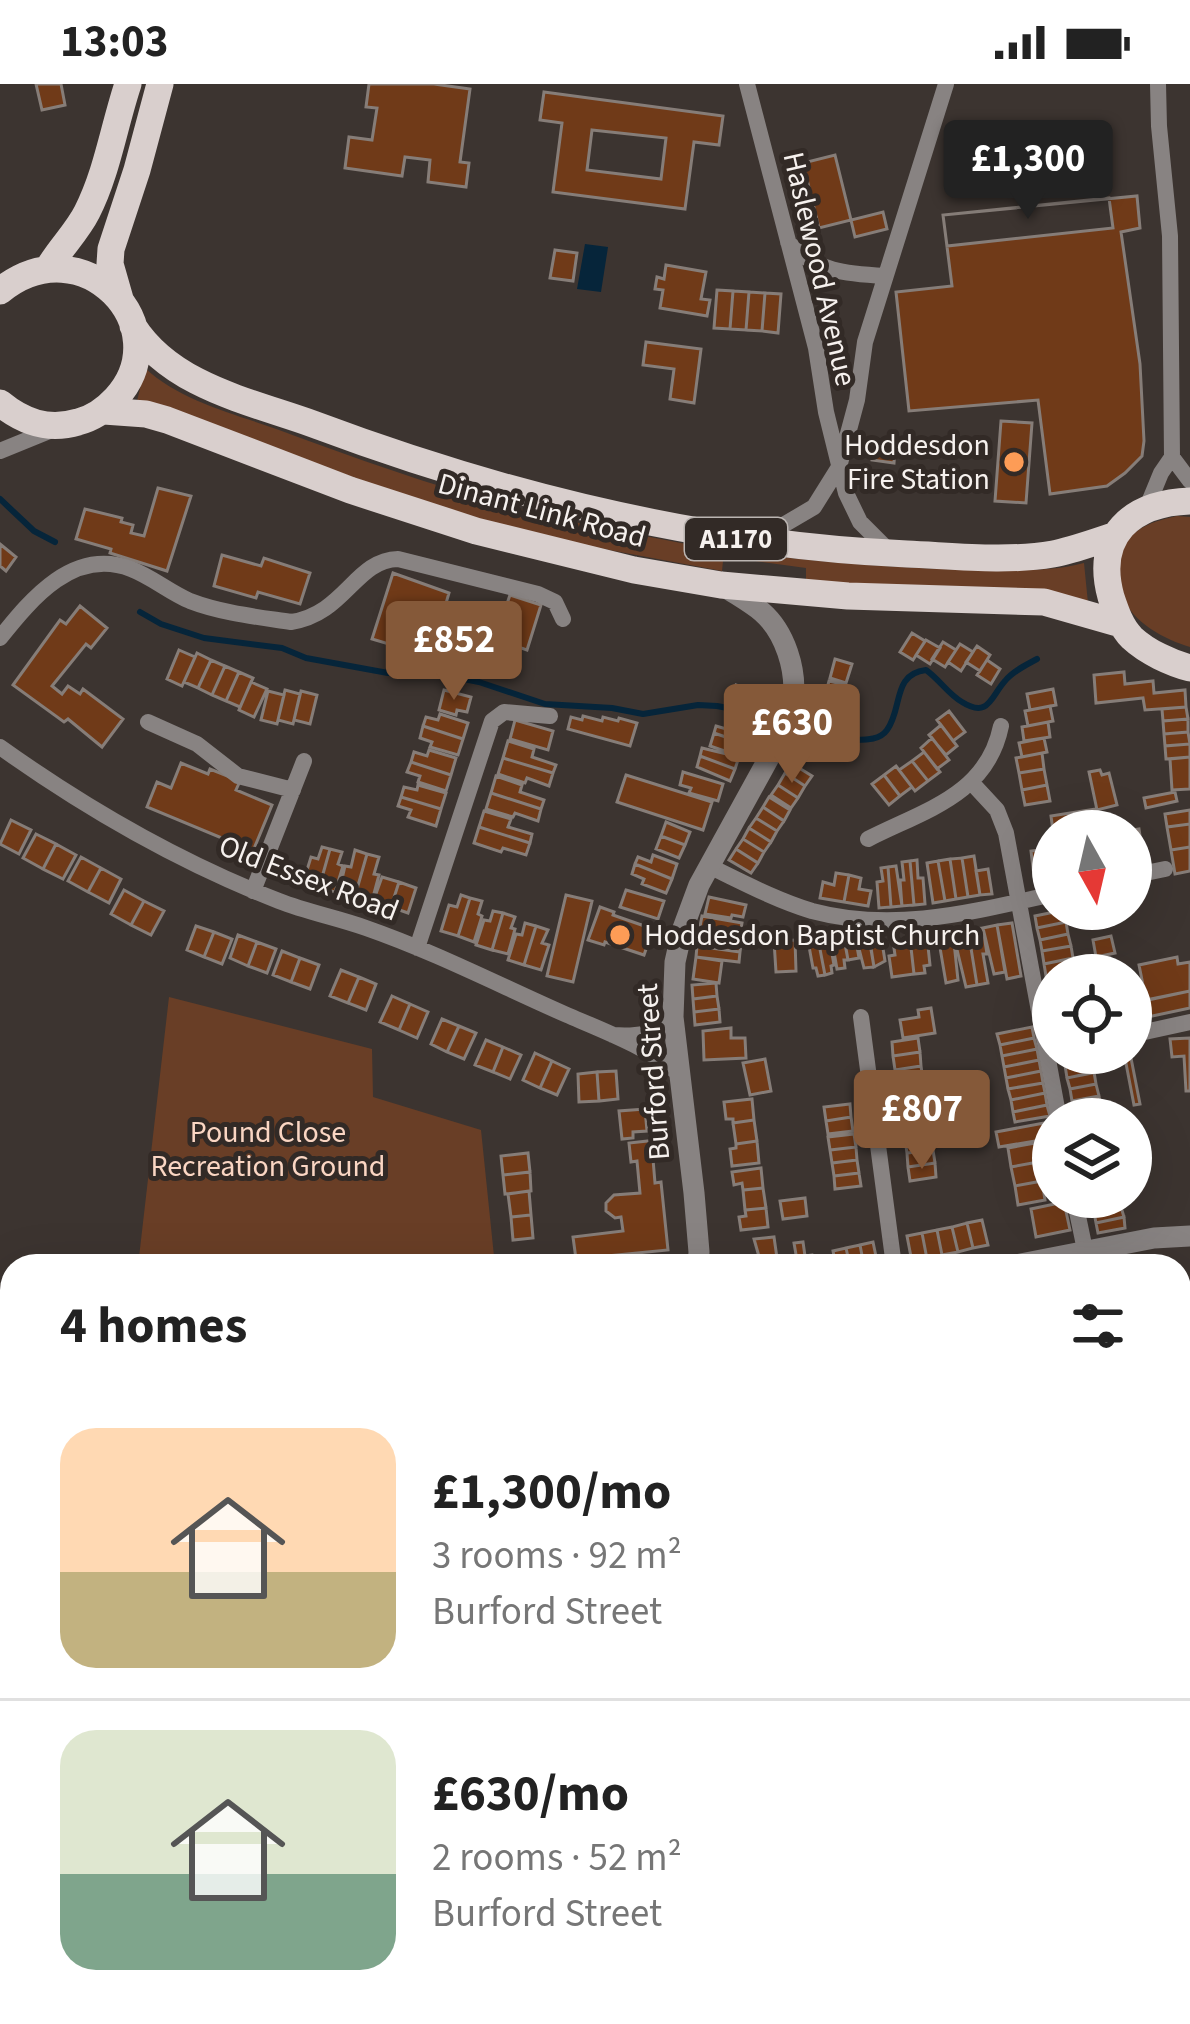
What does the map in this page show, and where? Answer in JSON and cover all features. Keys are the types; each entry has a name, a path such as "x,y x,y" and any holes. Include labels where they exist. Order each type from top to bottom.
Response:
{"main road":[{"path":"50,267 94,197 128,84"},
{"path":"120,299 110,264 111,249 160,84"},
{"path":"1,289 23,274 50,267 74,269 105,283 120,299"},
{"name":"Dinant Link Road","path":"120,299 145,344 178,372 387,452 567,505 755,542 892,553 1028,556 1067,551 1114,536"},
{"path":"0,403 37,424 60,426 104,411 134,368 134,326"},
{"name":"Dinant Link Road","path":"104,411 167,420 350,490 476,531 634,570 721,585 891,599 1044,602 1121,624 1148,649 1190,668"},
{"path":"1121,624 1109,589 1114,536 1148,507 1190,501"}],"street":[{"name":"Haslewood Avenue","path":"747,84 816,348 839,467"},
{"path":"755,542 814,507 839,467 865,342 946,84"},
{"path":"1148,507 1172,457 1170,236 1158,84"},
{"path":"786,240 819,266 845,274 885,277"},
{"path":"0,451 60,426"},
{"path":"1172,457 1190,481"},
{"path":"839,467 860,522 892,553"},
{"path":"0,638 57,579 79,567 98,564 129,568 205,606 292,622 327,609 375,563 398,559 538,594 555,602 563,620"},
{"name":"Burford Street","path":"699,1254 673,1018 678,945 709,866 776,745 790,713 794,680 778,631 764,614 721,585"},
{"path":"416,948 492,721 504,712 550,716"},
{"path":"148,722 197,744 238,776 293,790"},
{"path":"868,839 972,783 992,756 1001,726"},
{"name":"Old Essex Road","path":"0,747 133,832 253,891 416,948 613,1035 680,1075"},
{"path":"253,891 304,761"},
{"path":"972,783 1002,820 1032,973"},
{"path":"709,866 795,905 868,921 930,920 1032,899"},
{"path":"1152,871 1165,868"},
{"path":"861,1016 892,1254"},
{"path":"613,1035 643,1035 673,1018"},
{"path":"1152,1030 1190,1022"},
{"path":"1078,1218 1085,1250"},
{"path":"1119,1254 1168,1235 1190,1235"},
{"path":"1066,1254 1085,1250 1104,1254"}],"green space":[{"path":"145,368 209,405 448,489 552,517 724,551 722,571 561,541 401,494 137,401"},
{"path":"1190,517 1190,647 1141,622 1127,605 1121,586 1121,556 1130,538 1146,526"},
{"path":"742,553 953,569 1034,570 1084,563 1088,603 806,581 806,568 741,559"},
{"name":"Pound Close Recreation Ground","path":"169,997 372,1049 373,1097 481,1130 494,1254 139,1254"}],"water":[{"path":"585,244 608,247 601,292 577,289"}],"building":[{"path":"36,84 61,84 65,105 42,110"},
{"path":"369,84 470,89 460,162 469,163 466,187 428,182 430,160 405,157 402,176 345,168 349,137 372,140 377,108 366,107"},
{"path":"544,92 723,116 719,145 694,142 685,209 553,192 562,123 540,120","holes":["592,130 666,138 661,179 587,170"]},
{"path":"835,155 851,220 819,228 803,163"},
{"path":"1137,196 1140,228 1121,232 1140,364 1144,441 1142,456 1125,473 1107,486 1050,494 1038,400 909,411 896,292 952,286 943,215"},
{"path":"1109,198 1113,228 947,246 943,215"},
{"path":"883,212 887,229 855,237 851,220"},
{"path":"555,250 577,253 573,281 550,278"},
{"path":"666,265 706,272 701,299 710,300 707,316 660,308 663,290 655,289 657,277 664,279"},
{"path":"717,290 733,291 730,329 714,328"},
{"path":"733,291 749,292 746,330 730,329"},
{"path":"749,292 765,293 762,331 746,330"},
{"path":"765,293 781,294 778,333 762,331"},
{"path":"646,342 701,349 694,403 670,399 674,369 643,365"},
{"name":"Hoddesdon Fire Station","path":"1001,421 1032,423 1026,503 995,501"},
{"path":"873,445 895,448 894,463 872,460"},
{"path":"158,488 191,496 167,571 76,539 85,509 122,518 121,522 133,525 131,533 144,536"},
{"path":"0,544 16,557 6,571 0,566"},
{"path":"222,555 261,566 264,558 310,573 300,604 214,586"},
{"path":"393,573 449,593 440,624 423,619 426,608 416,605 402,648 372,639"},
{"path":"510,595 541,605 527,650 495,639"},
{"path":"80,606 107,628 91,648 86,644 52,686 62,694 68,686 80,694 83,689 123,719 102,747 13,685 60,620 66,624"},
{"path":"912,633 925,641 913,660 900,652"},
{"path":"926,640 940,648 930,664 916,655"},
{"path":"943,642 956,650 945,667 932,659"},
{"path":"960,644 973,652 961,671 948,662"},
{"path":"977,646 990,655 980,671 966,662"},
{"path":"179,650 195,657 182,686 167,679"},
{"path":"197,653 211,660 198,688 184,682"},
{"path":"835,659 852,664 846,683 830,678"},
{"path":"211,660 225,666 212,695 198,688"},
{"path":"987,660 1000,669 991,684 977,675"},
{"path":"225,666 239,672 226,701 212,695"},
{"path":"239,672 253,678 240,707 226,701"},
{"path":"1124,672 1125,684 1153,681 1154,693 1185,690 1186,707 1145,710 1143,698 1096,703 1094,675"},
{"path":"829,681 846,685 841,704 824,699"},
{"path":"251,682 267,689 254,717 239,710"},
{"path":"736,685 762,695 755,714 729,704"},
{"path":"1053,689 1056,705 1030,710 1027,694"},
{"path":"285,690 300,694 293,724 278,720"},
{"path":"444,690 471,697 467,712 457,710 456,715 439,710"},
{"path":"268,691 284,695 277,724 261,720"},
{"path":"301,691 317,695 310,724 294,720"},
{"path":"1050,706 1053,721 1028,726 1025,711"},
{"path":"1186,707 1188,719 1163,721 1162,709"},
{"path":"949,711 965,732 953,741 937,720"},
{"path":"440,714 468,723 463,739 423,726 426,717 438,720"},
{"path":"583,716 637,723 630,746 568,729 571,717 582,720"},
{"path":"1188,719 1188,732 1164,734 1163,721"},
{"path":"515,720 553,731 548,750 510,739"},
{"path":"1048,722 1050,737 1024,741 1022,727"},
{"path":"941,725 957,746 946,755 929,735"},
{"path":"423,726 463,739 458,755 430,747 432,742 420,738"},
{"path":"716,726 753,732 749,745 714,733"},
{"path":"1188,732 1190,744 1165,746 1164,734"},
{"path":"714,733 749,745 745,758 710,746"},
{"path":"932,738 949,760 937,769 921,748"},
{"path":"1044,738 1047,752 1022,757 1019,743"},
{"path":"508,741 534,749 532,757 556,765 553,773 503,758"},
{"path":"1190,744 1190,757 1166,759 1165,746"},
{"path":"702,748 739,757 735,769 700,756"},
{"path":"429,750 456,758 451,775 411,762 414,752 427,756"},
{"path":"924,752 940,772 928,781 912,761"},
{"path":"1042,753 1044,769 1019,773 1016,758"},
{"path":"700,756 735,769 730,781 697,767"},
{"path":"1190,757 1190,789 1172,790 1170,759"},
{"path":"503,758 553,773 549,786 498,774"},
{"path":"912,761 928,781 915,791 899,770"},
{"path":"411,762 451,775 446,791 418,782 420,776 407,772"},
{"path":"181,763 240,781 236,790 272,805 253,851 147,807 157,782 171,788"},
{"path":"791,763 812,776 805,786 785,773"},
{"path":"896,766 912,787 900,796 884,775"},
{"path":"1044,769 1047,785 1022,790 1019,773"},
{"path":"683,772 723,784 718,801 689,793 691,788 680,785"},
{"path":"1089,772 1109,773 1117,805 1097,810"},
{"path":"785,773 805,786 798,798 778,785"},
{"path":"626,775 712,802 703,830 617,802"},
{"path":"884,775 900,796 889,805 872,784"},
{"path":"496,776 544,800 541,809 491,793"},
{"path":"418,785 446,793 441,809 401,797 404,787 417,790"},
{"path":"778,785 798,798 791,808 771,795"},
{"path":"1047,785 1050,801 1025,805 1022,790"},
{"path":"1175,792 1177,801 1146,808 1144,798"},
{"path":"491,793 541,809 538,821 486,809"},
{"path":"401,797 441,809 436,826 408,817 411,810 398,806"},
{"path":"769,797 790,810 784,821 763,807"},
{"path":"763,807 784,821 777,831 756,818"},
{"path":"1190,810 1190,824 1167,827 1165,814"},
{"path":"484,811 511,819 508,827 532,834 530,843 479,827"},
{"path":"756,818 777,831 771,842 749,828"},
{"path":"11,820 31,830 19,854 0,844"},
{"path":"666,822 690,832 685,845 661,836"},
{"path":"1190,824 1190,847 1171,850 1167,827"},
{"path":"479,827 530,843 526,855 474,843"},
{"path":"749,828 771,842 764,852 743,839"},
{"path":"36,834 56,844 43,869 23,858"},
{"path":"661,836 685,845 679,858 656,849"},
{"path":"743,839 764,852 758,863 736,849"},
{"path":"56,844 76,855 63,879 43,869"},
{"path":"322,847 330,849 319,888 303,883 311,857 318,859"},
{"path":"1190,847 1190,871 1175,874 1171,850"},
{"path":"330,849 342,852 335,892 319,888"},
{"path":"736,849 758,863 751,873 729,860"},
{"path":"355,850 367,854 355,896 339,892 345,866 351,867"},
{"path":"367,854 379,857 372,901 355,896"},
{"path":"653,855 677,864 672,879 635,864 638,857 651,862"},
{"path":"974,856 980,895 968,897 962,858"},
{"path":"81,857 101,868 88,892 68,881"},
{"path":"962,858 968,897 956,899 950,859"},
{"path":"950,859 956,899 945,901 938,861"},
{"path":"917,860 925,904 914,905 910,861"},
{"path":"910,861 914,905 902,906 902,862"},
{"path":"938,861 945,901 933,903 927,863"},
{"path":"635,864 672,879 666,893 642,884 644,879 632,874"},
{"path":"896,866 902,906 891,907 888,867"},
{"path":"888,867 891,907 879,908 877,882 883,881 881,868"},
{"path":"101,868 121,879 109,903 88,892"},
{"path":"988,869 992,894 980,895 976,871"},
{"path":"836,873 849,875 844,902 820,898 823,882 834,885"},
{"path":"849,875 861,878 859,889 871,891 868,906 844,902"},
{"path":"382,877 399,882 391,907 373,902"},
{"path":"399,882 416,888 408,913 391,907"},
{"path":"124,890 144,901 131,925 111,914"},
{"path":"626,890 664,901 658,919 620,907"},
{"path":"461,895 470,898 458,936 441,931 449,905 457,907"},
{"path":"566,895 592,901 573,982 547,976"},
{"path":"709,897 746,905 743,917 705,914"},
{"path":"470,898 482,901 474,942 458,936"},
{"path":"144,901 164,911 151,935 131,925"},
{"name":"Hoddesdon Baptist Church","path":"600,907 653,929 644,955 588,940"},
{"path":"493,911 503,913 492,950 476,945 484,920 490,921"},
{"path":"503,913 515,917 508,954 492,950"},
{"path":"702,916 742,923 740,934 699,932"},
{"path":"525,923 536,926 524,965 508,960"},
{"path":"1012,923 1021,976 1007,979 997,925"},
{"path":"997,925 1005,972 994,974 983,928"},
{"path":"196,926 214,932 204,957 187,950"},
{"path":"536,926 548,930 542,943 549,945 541,970 524,965"},
{"path":"983,928 988,983 977,985 968,930"},
{"path":"968,930 977,985 966,987 953,933"},
{"path":"1038,930 1067,930 1068,934 1040,940"},
{"path":"214,932 232,939 222,964 204,957"},
{"path":"843,933 848,960 844,960 845,968 837,969 831,935"},
{"path":"953,933 958,980 946,983 938,936"},
{"path":"1068,934 1071,946 1042,951 1040,940"},
{"path":"238,935 257,942 248,966 230,958"},
{"path":"699,935 729,939 741,945 740,952 697,946"},
{"path":"855,935 859,958 848,960 844,937"},
{"path":"869,935 874,967 864,968 856,937"},
{"path":"881,936 885,961 874,967 869,938"},
{"path":"1111,936 1115,953 1095,954 1093,940"},
{"path":"829,937 834,965 832,973 825,975 818,939"},
{"path":"927,937 930,965 924,966 925,973 914,974 910,939"},
{"path":"818,939 825,975 818,976 808,941"},
{"path":"910,939 914,974 892,977 893,941"},
{"path":"795,940 796,971 776,972 774,941"},
{"path":"257,942 276,949 267,973 248,966"},
{"path":"697,946 740,952 739,962 696,957"},
{"path":"1071,946 1072,954 1042,954"},
{"path":"282,951 300,958 291,982 273,975"},
{"path":"696,957 722,961 719,983 693,979"},
{"path":"1177,957 1178,964 1190,962 1190,991 1152,999 1152,962"},
{"path":"300,958 319,965 310,989 291,982"},
{"path":"341,970 359,977 348,1003 330,996"},
{"path":"359,977 376,984 366,1010 348,1003"},
{"path":"716,983 717,996 693,999 692,985"},
{"path":"1190,991 1190,1008 1152,1016 1152,999"},
{"path":"392,996 410,1004 399,1030 380,1022"},
{"path":"717,996 719,1009 694,1012 693,999"},
{"path":"410,1004 428,1012 417,1038 399,1030"},
{"path":"931,1008 935,1033 903,1038 900,1020 919,1017 918,1010"},
{"path":"719,1009 720,1022 695,1025 694,1012"},
{"path":"442,1019 459,1026 447,1052 431,1044"},
{"path":"459,1026 476,1033 464,1059 447,1052"},
{"path":"1032,1027 1032,1038 1000,1045 997,1034"},
{"path":"731,1028 731,1038 745,1038 746,1058 704,1060 703,1031"},
{"path":"918,1038 920,1052 893,1056 892,1042"},
{"path":"1032,1038 1032,1050 1002,1056 1000,1045"},
{"path":"1190,1038 1190,1091 1186,1091 1184,1056 1172,1057 1170,1039"},
{"path":"486,1040 503,1047 493,1072 475,1065"},
{"path":"503,1047 521,1055 510,1079 493,1072"},
{"path":"1032,1050 1032,1061 1004,1067 1002,1056"},
{"path":"920,1052 921,1066 895,1070 893,1056"},
{"path":"535,1053 552,1061 540,1088 523,1080"},
{"path":"765,1059 771,1091 750,1095 743,1063"},
{"path":"552,1061 569,1069 557,1095 540,1088"},
{"path":"1032,1061 1032,1073 1006,1078 1004,1067"},
{"path":"921,1066 923,1080 897,1083 895,1070"},
{"path":"616,1071 618,1099 599,1101 597,1072"},
{"path":"597,1072 599,1101 579,1102 578,1074"},
{"path":"1042,1074 1043,1083 1008,1089 1006,1078"},
{"path":"1094,1074 1096,1084 1070,1089 1067,1078"},
{"path":"1128,1074 1134,1074 1139,1098 1133,1098"},
{"path":"923,1080 925,1094 899,1097 897,1083"},
{"path":"1043,1083 1045,1093 1011,1100 1008,1089"},
{"path":"1096,1084 1099,1096 1072,1098 1070,1089"},
{"path":"1045,1093 1046,1098 1032,1098 1032,1108 1013,1112 1011,1100"},
{"path":"925,1094 927,1108 901,1111 899,1097"},
{"path":"752,1099 754,1120 733,1123 726,1119 724,1102"},
{"path":"850,1104 851,1117 826,1121 824,1107"},
{"path":"927,1108 929,1122 903,1125 901,1111"},
{"path":"1032,1108 1032,1119 1015,1122 1013,1112"},
{"path":"645,1109 647,1131 622,1139 619,1111"},
{"path":"851,1117 853,1131 828,1134 826,1121"},
{"path":"754,1120 757,1141 736,1144 733,1123"},
{"path":"929,1122 931,1136 905,1139 903,1125"},
{"path":"1032,1125 1032,1142 999,1147 996,1132"},
{"path":"854,1134 856,1147 830,1150 828,1137"},
{"path":"931,1136 933,1150 907,1153 905,1139"},
{"path":"657,1140 655,1183 661,1182 668,1250 575,1254 573,1237 623,1231 621,1217 606,1211 606,1203 614,1195 640,1193 637,1161 631,1162 629,1143"},
{"path":"757,1141 759,1163 732,1166 730,1149"},
{"path":"1032,1144 1032,1163 1011,1167 1008,1148"},
{"path":"856,1147 857,1160 832,1163 830,1150"},
{"path":"933,1150 935,1163 908,1167 907,1153"},
{"path":"528,1153 530,1172 503,1175 501,1156"},
{"path":"857,1160 859,1173 834,1176 832,1163"},
{"path":"935,1163 936,1177 910,1181 908,1167"},
{"path":"1032,1163 1032,1183 1015,1186 1011,1167"},
{"path":"761,1168 763,1188 743,1190 742,1183 734,1185 732,1172"},
{"path":"530,1172 531,1191 505,1194 503,1175"},
{"path":"859,1173 861,1186 835,1189 834,1176"},
{"path":"1032,1183 1032,1202 1018,1205 1015,1186"},
{"path":"763,1188 766,1208 745,1210 743,1190"},
{"path":"529,1191 531,1215 511,1217 508,1194"},
{"path":"805,1198 807,1216 783,1219 780,1201"},
{"path":"766,1208 768,1227 741,1230 739,1217 746,1216 745,1210"},
{"path":"531,1215 533,1238 513,1240 511,1217"},
{"path":"1033,1218 1067,1218 1070,1230 1036,1237"},
{"path":"1124,1218 1125,1228 1098,1233 1096,1223"},
{"path":"982,1220 988,1245 973,1248 967,1223"},
{"path":"967,1223 973,1248 958,1252 952,1227"},
{"path":"952,1227 958,1252 942,1254 937,1230"},
{"path":"937,1230 942,1254 926,1254 922,1233"},
{"path":"922,1233 926,1254 910,1254 907,1236"},
{"path":"774,1237 776,1254 758,1254 754,1239"},
{"path":"803,1242 805,1254 796,1254 794,1243"},
{"path":"873,1242 876,1254 862,1254 860,1245"},
{"path":"860,1245 862,1254 847,1254 846,1248"}],"waterway":[{"path":"0,499 34,531 55,542"},
{"path":"140,612 204,638 282,648 306,658 388,673 444,675 545,704 643,714 698,705 733,709 773,734"},
{"path":"785,740 814,751 841,741 878,737 892,721 908,678 926,670 962,702 984,707 1012,674 1037,659"}],"place":[{"name":"Hoddesdon Fire Station","path":"1014,462"},
{"name":"Hoddesdon Baptist Church","path":"620,935"}]}
